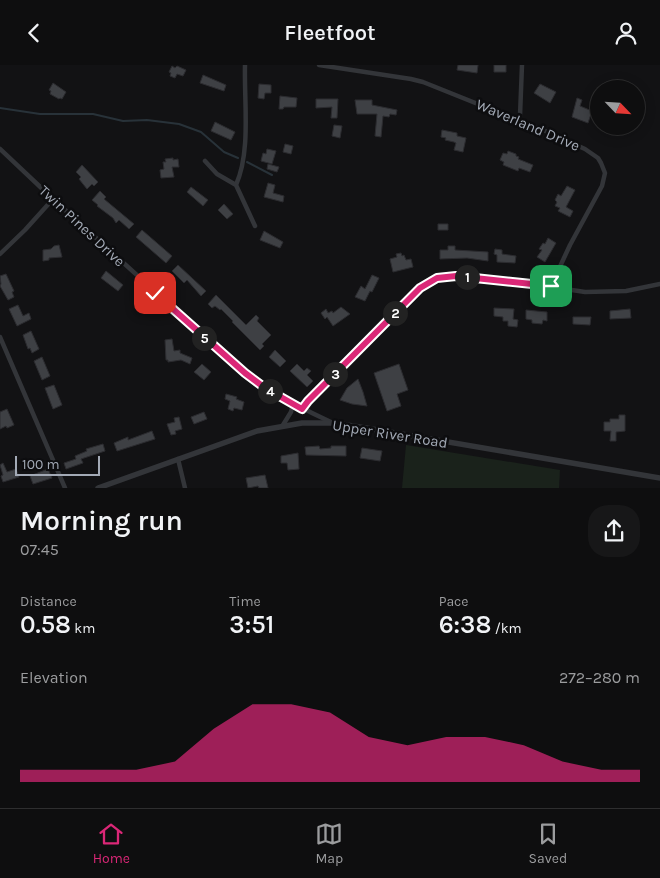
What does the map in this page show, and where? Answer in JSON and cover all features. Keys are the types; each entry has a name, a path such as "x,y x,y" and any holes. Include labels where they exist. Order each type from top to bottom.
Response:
{"street":[{"path":"236,185 241,173 244,148 245,65"},
{"name":"Waverland Drive","path":"319,65 411,79 451,92 586,149 598,157 604,169 605,179 570,245 551,286"},
{"path":"518,121 520,116 522,65"},
{"name":"Twin Pines Drive","path":"0,149 245,373 265,388 293,404 334,423"},
{"path":"205,161 217,174 236,185 255,226"},
{"path":"0,254 12,244 53,199"},
{"path":"302,409 409,298 430,281 456,276 603,293 626,291 660,284"},
{"path":"0,337 65,488"},
{"path":"283,425 291,412 293,404"},
{"name":"Upper River Road","path":"98,488 257,431 283,425 334,423 660,478"},
{"path":"178,459 185,488"}],"shaded area":[{"path":"406,445 560,470 559,488 402,488"}],"building":[{"path":"458,65 478,65 477,73 457,70"},
{"path":"494,65 506,65 506,72 494,72"},
{"path":"172,66 186,70 183,76 177,74 175,78 170,76 171,73 169,72"},
{"path":"203,75 226,85 224,91 200,83"},
{"path":"53,83 66,92 62,99 50,94 51,91 49,90"},
{"path":"259,84 271,85 271,93 265,93 264,99 258,98"},
{"path":"540,84 556,92 550,103 534,93"},
{"path":"280,96 297,98 296,107 279,109"},
{"path":"577,98 582,100 580,106 590,110 588,123 572,117"},
{"path":"316,99 338,99 337,118 331,118 332,107 316,108"},
{"path":"355,100 372,100 372,105 397,110 396,115 383,116 381,137 375,136 377,114 357,114"},
{"path":"215,122 235,132 231,140 211,131"},
{"path":"334,125 342,126 340,138 332,136"},
{"path":"442,130 457,133 457,136 466,138 463,152 454,150 456,143 441,137"},
{"path":"285,144 293,146 291,154 283,152"},
{"path":"267,149 276,151 272,164 261,161 263,153 266,154"},
{"path":"508,151 516,154 519,157 518,159 533,165 530,172 519,168 518,171 503,165 504,162 500,160 503,153 507,154"},
{"path":"173,158 173,160 178,159 179,167 172,167 174,177 161,178 160,170 164,169 163,162 166,162 165,159"},
{"path":"268,164 279,167 277,172 267,169"},
{"path":"82,165 98,182 94,186 92,184 87,189 76,172"},
{"path":"268,183 275,185 273,193 284,196 283,202 264,197"},
{"path":"567,186 575,190 566,207 573,211 570,217 558,211 560,208 555,206 558,194 561,196"},
{"path":"191,187 208,200 203,206 187,192"},
{"path":"100,191 106,197 104,199 134,224 129,229 119,220 116,223 113,218 92,200"},
{"path":"224,204 233,214 227,219 218,210"},
{"path":"438,224 448,224 448,230 438,230"},
{"path":"142,230 172,256 166,263 136,237"},
{"path":"264,231 283,242 280,248 260,240"},
{"path":"548,238 556,243 545,262 537,257 542,250 539,249"},
{"path":"59,245 62,257 49,258 49,260 43,261 43,250"},
{"path":"448,246 455,246 455,250 488,252 488,261 467,258 440,259 440,250 448,250"},
{"path":"495,249 502,250 502,254 516,256 515,263 497,262 497,255 494,254"},
{"path":"401,253 406,260 411,259 413,267 393,272 390,259 397,257 396,254"},
{"path":"178,265 206,291 201,296 187,280 184,283 172,271"},
{"path":"106,271 123,285 118,291 101,278"},
{"path":"6,274 14,291 12,292 14,297 8,300 0,286 0,276"},
{"path":"372,275 379,278 372,292 370,291 365,301 355,297 361,286 365,289"},
{"path":"216,295 246,325 256,315 259,318 257,321 271,335 262,344 264,346 260,350 221,309 215,306 212,308 208,304"},
{"path":"18,305 23,316 29,313 31,319 17,326 9,309"},
{"path":"341,307 350,314 333,326 327,317 325,319 321,313 326,309 328,313 332,311 333,313"},
{"path":"494,308 514,309 513,319 518,320 517,327 508,326 508,321 503,321 503,317 494,316"},
{"path":"630,309 631,318 610,319 610,311"},
{"path":"526,310 547,312 547,321 543,320 542,324 532,323 532,320 526,319"},
{"path":"573,317 591,317 590,325 573,324"},
{"path":"31,331 39,349 32,353 30,348 28,349 23,335"},
{"path":"172,339 174,351 180,350 180,353 192,358 190,364 181,360 168,362 166,360 165,340"},
{"path":"275,350 286,361 280,367 269,357"},
{"path":"42,357 50,376 42,380 34,361"},
{"path":"202,364 211,372 204,380 194,372"},
{"path":"297,364 304,371 307,368 311,371 307,375 313,381 307,387 290,371"},
{"path":"399,364 408,390 397,394 401,406 387,411 374,373"},
{"path":"358,379 367,406 340,400 347,388"},
{"path":"54,385 62,405 53,409 45,388"},
{"path":"226,394 237,397 236,399 244,402 242,410 234,408 233,411 228,409 230,401 225,399"},
{"path":"7,409 14,425 0,429 0,412"},
{"path":"204,412 207,419 194,424 191,417"},
{"path":"619,415 625,415 625,431 616,432 616,441 610,441 611,431 604,431 604,422 610,422 610,419 619,419"},
{"path":"179,417 182,429 175,431 176,434 171,435 167,424 175,422 174,418"},
{"path":"152,431 155,439 117,451 114,443 128,437 128,440"},
{"path":"103,444 105,451 81,459 83,463 66,469 64,463 76,459 75,456 87,451 86,449"},
{"path":"319,446 320,449 331,448 331,446 346,446 346,456 306,455 305,447"},
{"path":"362,448 382,451 380,461 360,458"},
{"path":"298,453 299,469 288,470 287,463 281,463 281,456"},
{"path":"3,463 7,472 16,469 19,477 3,482 0,465"},
{"path":"48,469 52,478 33,484 30,476"},
{"path":"265,475 268,488 259,488 258,486 248,488 246,478"}],"waterway":[{"path":"0,108 40,114 93,114 123,121 147,120 179,124 201,132 224,152 238,158"},
{"path":"247,162 272,175"}],"route":[{"path":"155,293 245,373 265,388 302,409 409,298 430,281 437,278 456,276 551,286"}]}
